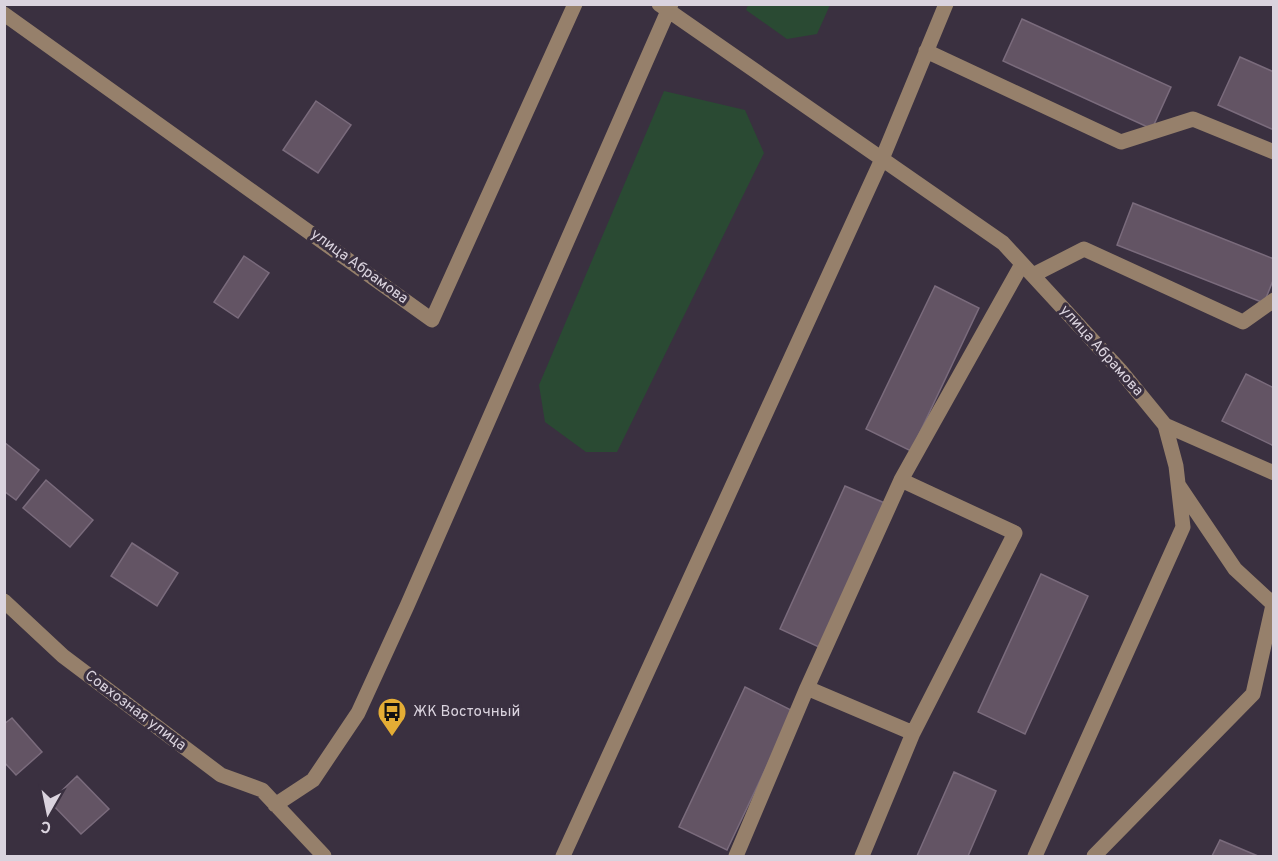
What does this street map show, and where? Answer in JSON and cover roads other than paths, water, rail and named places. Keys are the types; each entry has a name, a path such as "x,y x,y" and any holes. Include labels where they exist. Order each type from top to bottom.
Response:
{"street":[{"name":"улица Абрамова","path":"4,14 432,320 575,4"},
{"path":"563,856 882,159 946,4"},
{"name":"улица Абрамова","path":"666,7 1003,243 1120,370 1166,425 1178,484 1183,527 1035,856"},
{"path":"275,805 313,780 358,713 417,584 666,7"},
{"path":"926,51 1121,142 1193,119 1274,152"},
{"path":"736,856 807,688 901,480 1027,270 1084,249 1243,322 1274,300"},
{"path":"1166,425 1274,473"},
{"path":"862,856 913,733 1015,533 901,480"},
{"path":"1094,856 1253,694 1273,605 1235,569 1178,484"},
{"name":"Совхозная улица","path":"4,601 63,656 221,775 262,790 324,856"},
{"path":"807,688 913,733"}],"place":[{"name":"ЖК Восточный","path":"392,738"}]}
